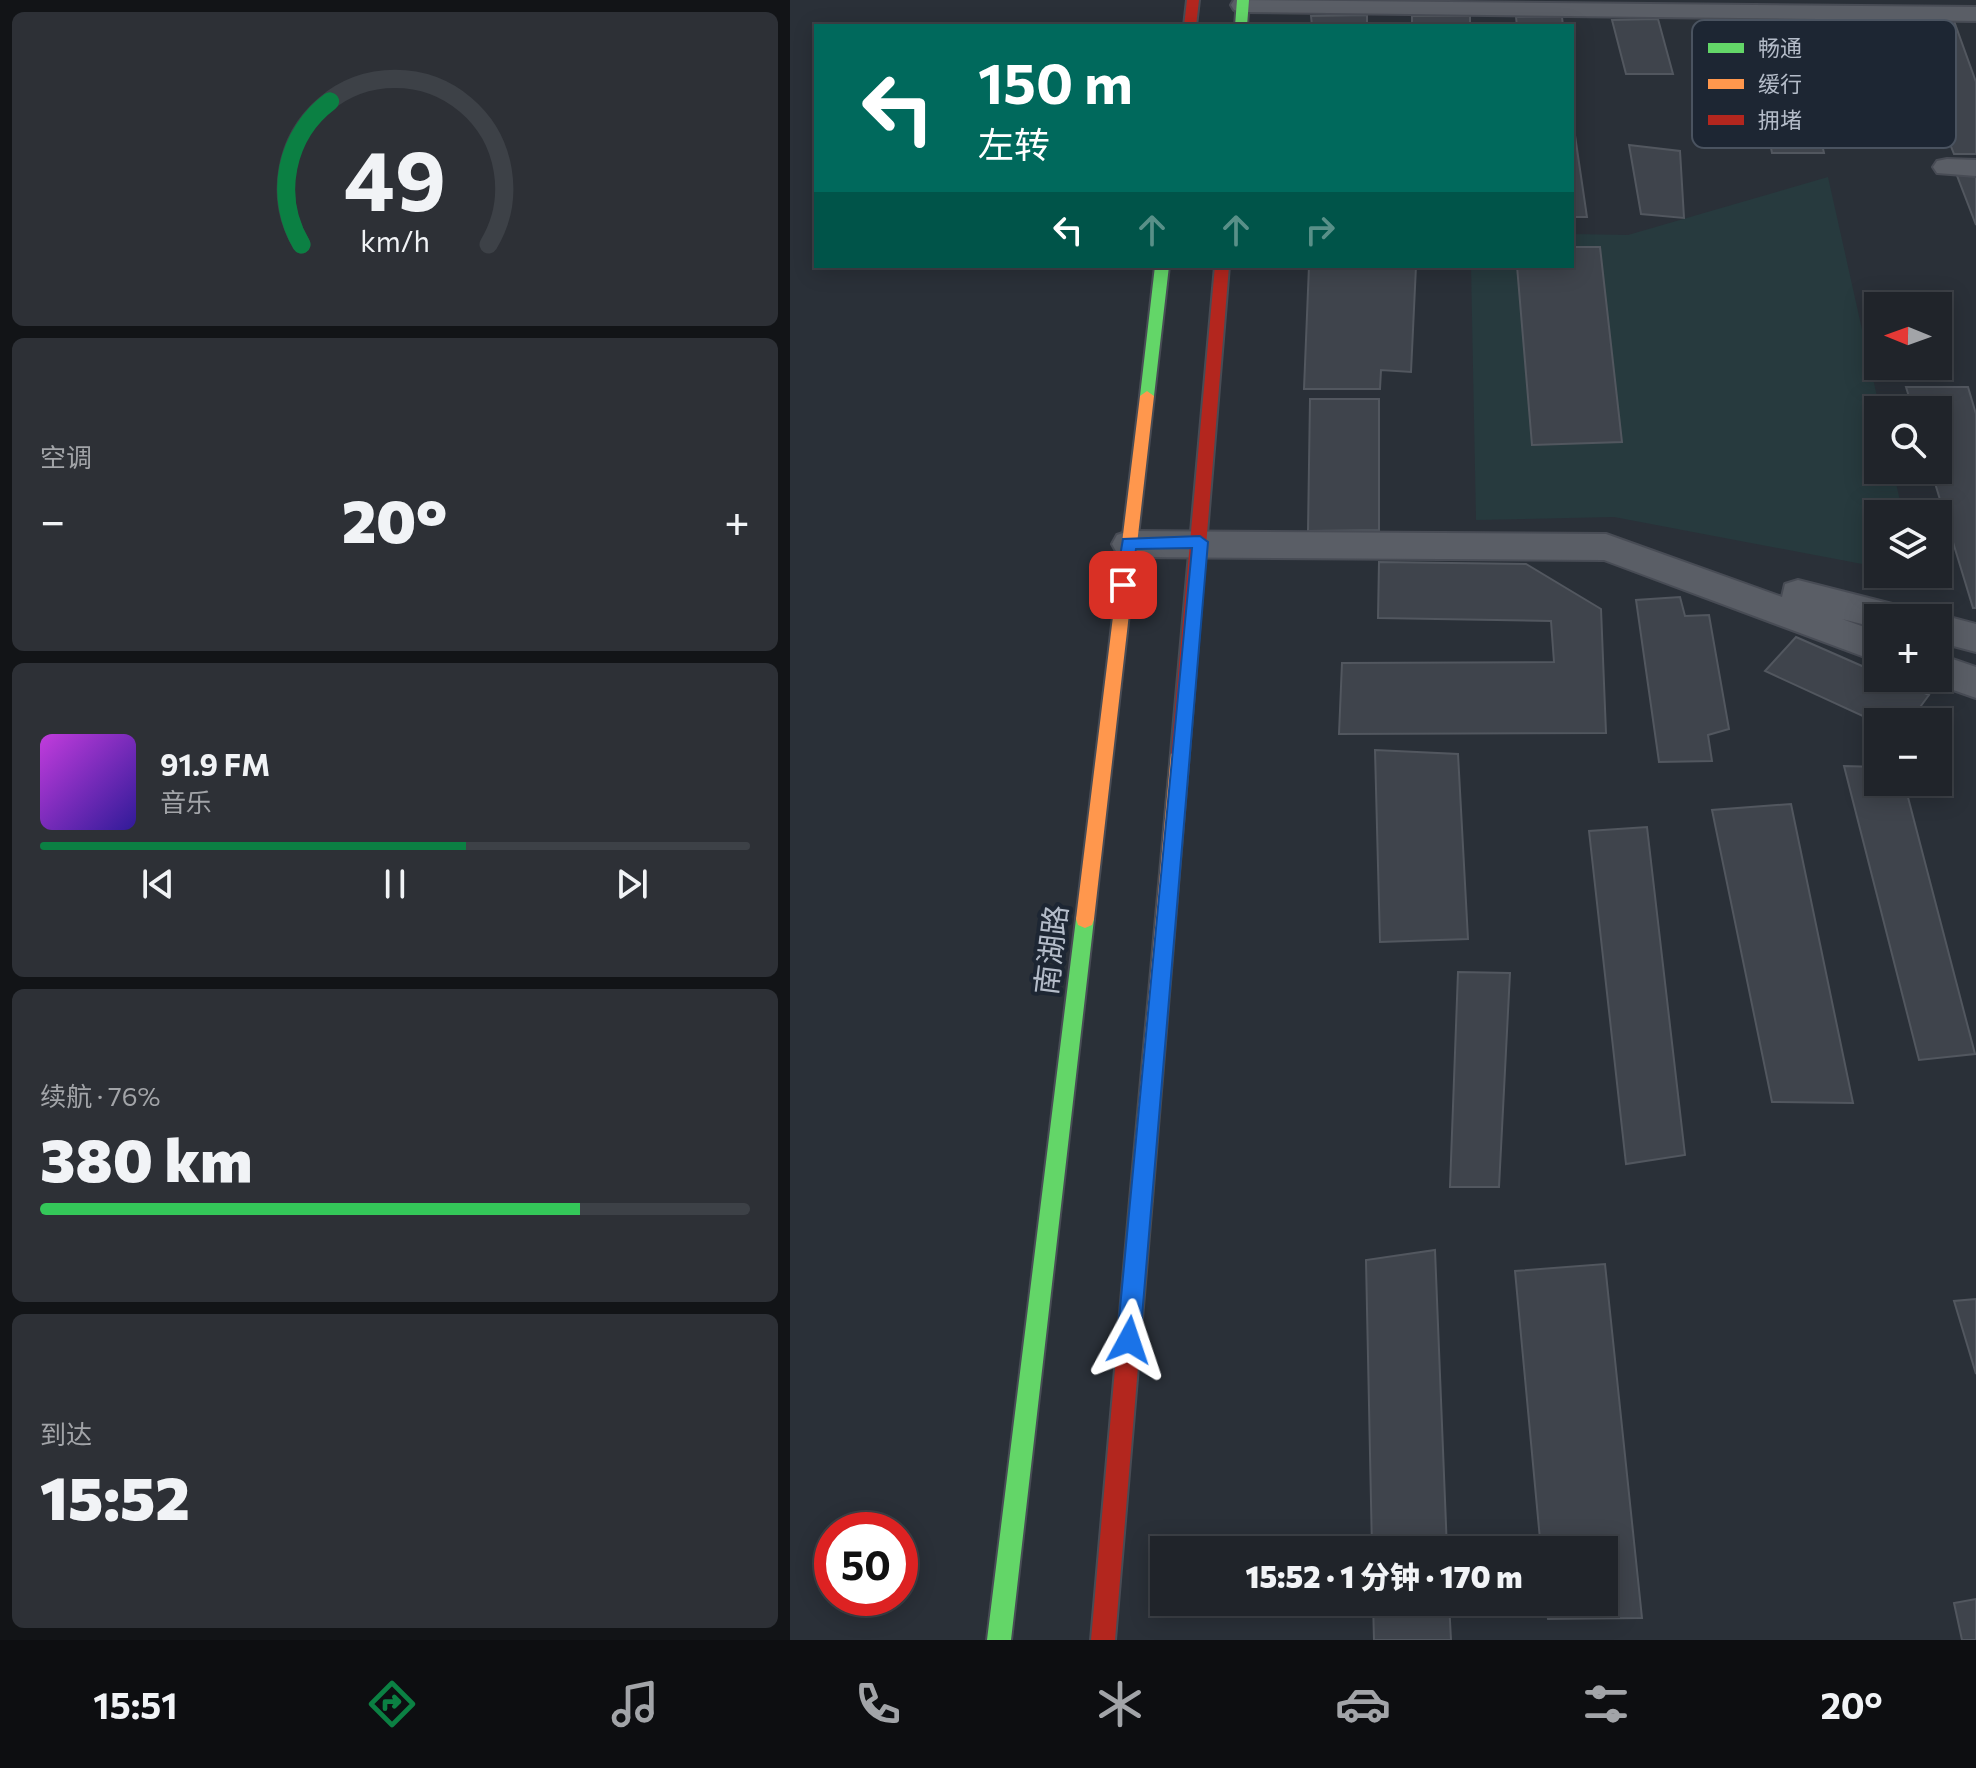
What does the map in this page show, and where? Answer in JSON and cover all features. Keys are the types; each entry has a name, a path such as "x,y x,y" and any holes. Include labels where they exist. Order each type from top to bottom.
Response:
{"main road":[{"path":"1190,24 1193,0"},
{"name":"南湖路","path":"999,1640 1162,268"},
{"path":"1103,1640 1222,268"}],"street":[{"path":"1242,10 1976,14"},
{"path":"1947,167 1976,168"},
{"path":"1129,544 1200,542 1606,547 1864,610"},
{"path":"1606,547 1864,642"},
{"path":"1952,632 1976,638"},
{"path":"1952,674 1976,683"}],"green space":[{"path":"1828,177 1864,338 1864,380 1873,380 1877,396 1864,396 1864,484 1896,484 1900,500 1864,500 1864,564 1614,517 1476,520 1471,268 1574,268 1574,234 1628,235"}],"building":[{"path":"1367,15 1367,24 1312,24 1311,16"},
{"path":"1756,15 1757,20 1709,20 1708,16"},
{"path":"1412,16 1470,16 1470,24 1412,24"},
{"path":"1516,17 1562,17 1563,24 1517,24"},
{"path":"1658,19 1673,74 1626,74 1612,20"},
{"path":"1956,27 1976,82 1976,154 1954,154 1952,148 1956,148"},
{"path":"1574,129 1587,217 1574,217"},
{"path":"1629,145 1680,151 1684,218 1641,214"},
{"path":"1771,148 1823,148 1824,153 1772,153"},
{"path":"1956,173 1976,174 1976,225"},
{"path":"1574,247 1600,247 1622,442 1532,445 1517,268 1574,268"},
{"path":"1309,268 1416,268 1411,372 1381,370 1380,389 1304,389"},
{"path":"1906,387 1968,387 1976,414 1976,608 1973,608 1952,539 1952,500 1940,500 1935,484 1952,484 1952,396 1909,396"},
{"path":"1310,399 1379,399 1379,530 1308,531"},
{"path":"1379,562 1526,564 1601,609 1606,733 1339,734 1342,663 1554,662 1551,621 1378,618"},
{"path":"1680,597 1685,616 1709,615 1729,729 1708,735 1712,761 1659,762 1636,600"},
{"path":"1796,637 1864,667 1864,692 1922,692 1929,695 1919,708 1864,708 1864,717 1765,671"},
{"path":"1375,750 1458,754 1468,939 1380,942"},
{"path":"1844,766 1864,767 1864,796 1908,796 1975,1054 1919,1060"},
{"path":"1791,804 1853,1103 1772,1102 1712,810"},
{"path":"1647,827 1685,1155 1626,1164 1589,831"},
{"path":"1458,972 1510,973 1499,1187 1450,1187"},
{"path":"1435,1250 1446,1536 1372,1536 1366,1260"},
{"path":"1605,1264 1642,1618 1548,1619 1548,1616 1618,1616 1618,1536 1540,1536 1515,1271"},
{"path":"1976,1299 1976,1374 1954,1301"},
{"path":"1976,1599 1976,1640 1962,1640 1954,1603"},
{"path":"1373,1616 1450,1616 1451,1640 1374,1640"}],"traffic: fast":[{"path":"1241,24 1243,0"},
{"path":"1147,396 1162,268"},
{"path":"999,1640 1085,919"}],"traffic: slow":[{"path":"1085,919 1147,396"},
{"path":"1141,1200 1180,753"}],"traffic: jam":[{"path":"1190,24 1193,0"},
{"path":"1180,753 1222,268"},
{"path":"1103,1640 1141,1200"}],"route":[{"path":"1123,585 1129,544 1200,542 1129,1340"}]}
